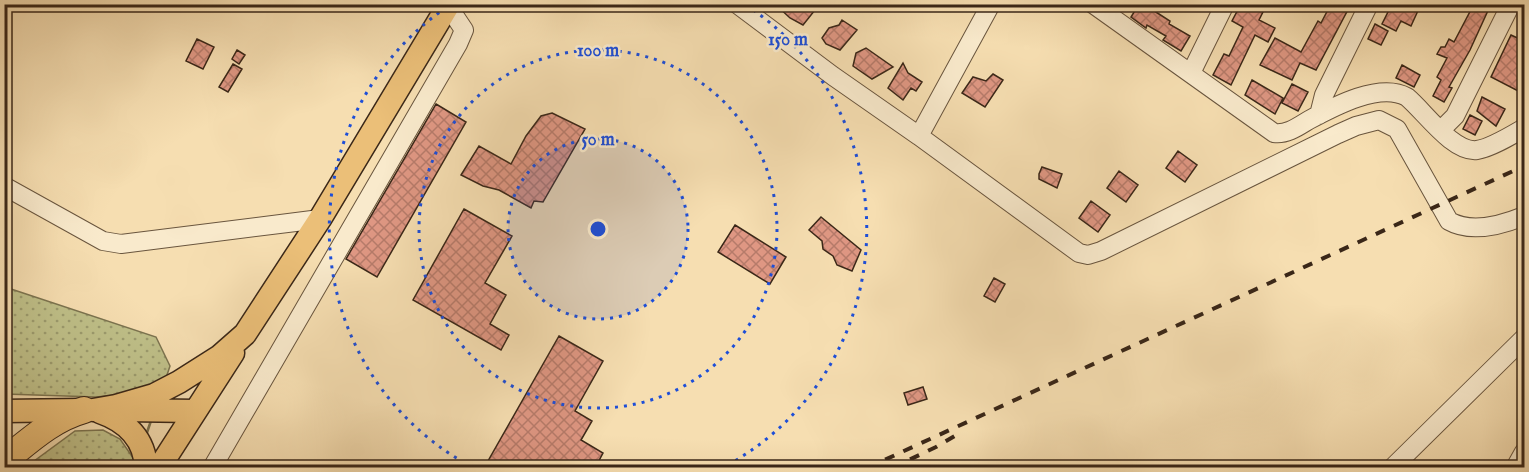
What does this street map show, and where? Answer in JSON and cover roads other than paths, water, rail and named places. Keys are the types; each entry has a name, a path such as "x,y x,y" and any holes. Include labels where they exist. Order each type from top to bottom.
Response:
{"highway":[{"path":"4,461 58,420 88,410"}],"main road":[{"path":"159,468 320,219 447,8"},
{"path":"88,410 116,406 154,395 220,356 245,334"},
{"path":"88,410 114,417 125,424 132,431 142,450 146,468"},
{"path":"4,411 195,411"}],"street":[{"path":"737,4 1079,253 1088,255 1101,251 1338,134 1379,120 1397,129 1449,221 1458,226 1473,228 1509,222 1524,216"},
{"path":"919,136 991,4"},
{"path":"1093,4 1274,133 1288,131 1369,94 1391,92 1407,97 1460,147 1475,151 1524,128"},
{"path":"1191,73 1225,4"},
{"path":"1319,115 1324,95 1369,4"},
{"path":"1442,130 1455,116 1511,4"},
{"path":"212,468 458,44 464,30 447,8"},
{"path":"4,186 103,241 121,244 320,219"},
{"path":"1392,468 1524,338"},
{"path":"1515,468 1524,452"}],"railway":[{"path":"867,468 1524,166"},
{"path":"892,468 958,434"}]}
